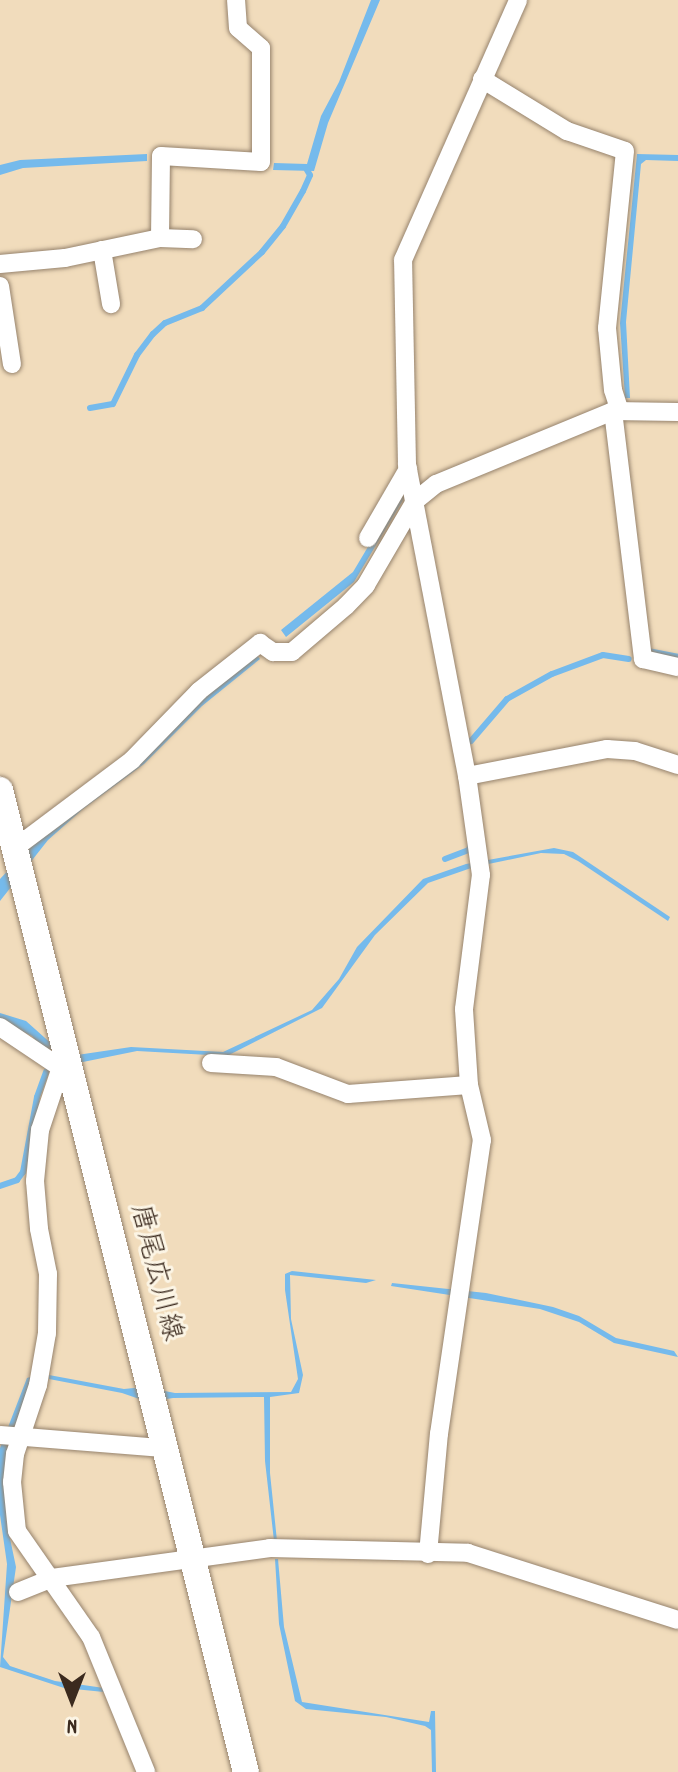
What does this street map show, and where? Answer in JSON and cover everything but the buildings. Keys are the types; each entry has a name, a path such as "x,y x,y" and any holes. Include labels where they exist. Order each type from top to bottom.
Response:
{"main road":[{"name":"唐尾広川線","path":"0,790 246,1772"}],"street":[{"path":"160,238 161,156 261,162 261,48 238,28 236,0"},
{"path":"428,1554 439,1434 482,1140 469,1085 464,1009 481,875 467,776 408,469 402,322 403,260 518,0"},
{"path":"482,79 567,131 625,151 607,328 613,390 643,659 678,667"},
{"path":"0,264 102,250 160,238 193,239"},
{"path":"102,250 111,304"},
{"path":"0,286 12,364"},
{"path":"18,861 132,760 199,691 260,643 273,652 292,652 346,606 366,585 415,501 436,484 617,411 678,412"},
{"path":"368,538 408,469"},
{"path":"467,776 607,749 635,751 678,765"},
{"path":"0,1027 67,1065 40,1130 35,1181 39,1229 48,1274 47,1333 38,1385 9,1436 17,1531 91,1637 146,1772"},
{"path":"211,1063 276,1067 348,1094 469,1085"},
{"path":"9,1436 163,1448"},
{"path":"18,1592 52,1578 270,1548 468,1553 678,1620"}],"water":[{"path":"371,0 380,0 328,123 314,171 273,170 274,163 307,164 321,116 339,82"},
{"path":"147,154 147,161 23,168 0,175 0,165 20,160"},
{"path":"637,154 678,155 678,161 646,160 641,164 626,322 630,398 625,398 620,323"},
{"path":"400,493 406,495 354,582 286,637 281,630 353,572"},
{"path":"256,654 260,659 202,706 144,764 83,809 48,840 0,901 0,879 27,850"},
{"path":"554,848 573,852 670,917 668,921 578,861 564,854 541,853 474,867 428,883 375,935 322,1008 227,1056 137,1051 73,1064 43,1050 32,1036 0,1021 0,1013 26,1021 54,1046 77,1055 131,1047 223,1052 312,1010 339,979 357,947 423,879 466,864"},
{"path":"292,1271 376,1280 366,1283 290,1275 291,1319 303,1375 299,1393 270,1397 270,1473 277,1541 274,1541 265,1461 264,1397 173,1398 148,1402 122,1393 49,1379 49,1375 124,1389 144,1387 175,1393 291,1392 298,1379 285,1274"},
{"path":"392,1283 486,1293 553,1307 579,1316 616,1338 674,1351 678,1357 614,1343 579,1322 540,1309 391,1286"},
{"path":"33,1376 5,1479 7,1524 16,1567 3,1657 10,1666 55,1681 104,1688 104,1692 64,1688 0,1667 7,1564 0,1515 0,1448 27,1378"},
{"path":"275,1559 278,1559 284,1627 302,1702 429,1722 431,1711 435,1711 436,1772 432,1772 431,1730 425,1726 386,1717 306,1709 295,1701 279,1624"}],"waterway":[{"path":"90,408 113,404 137,355 165,323 202,308 262,252 283,226 303,191 310,175 307,170"},
{"path":"648,651 678,657"},
{"path":"471,741 507,699 552,674 603,655 629,659"},
{"path":"445,859 469,850 471,843"},
{"path":"0,1186 17,1180 23,1172 37,1097 46,1072"}]}
